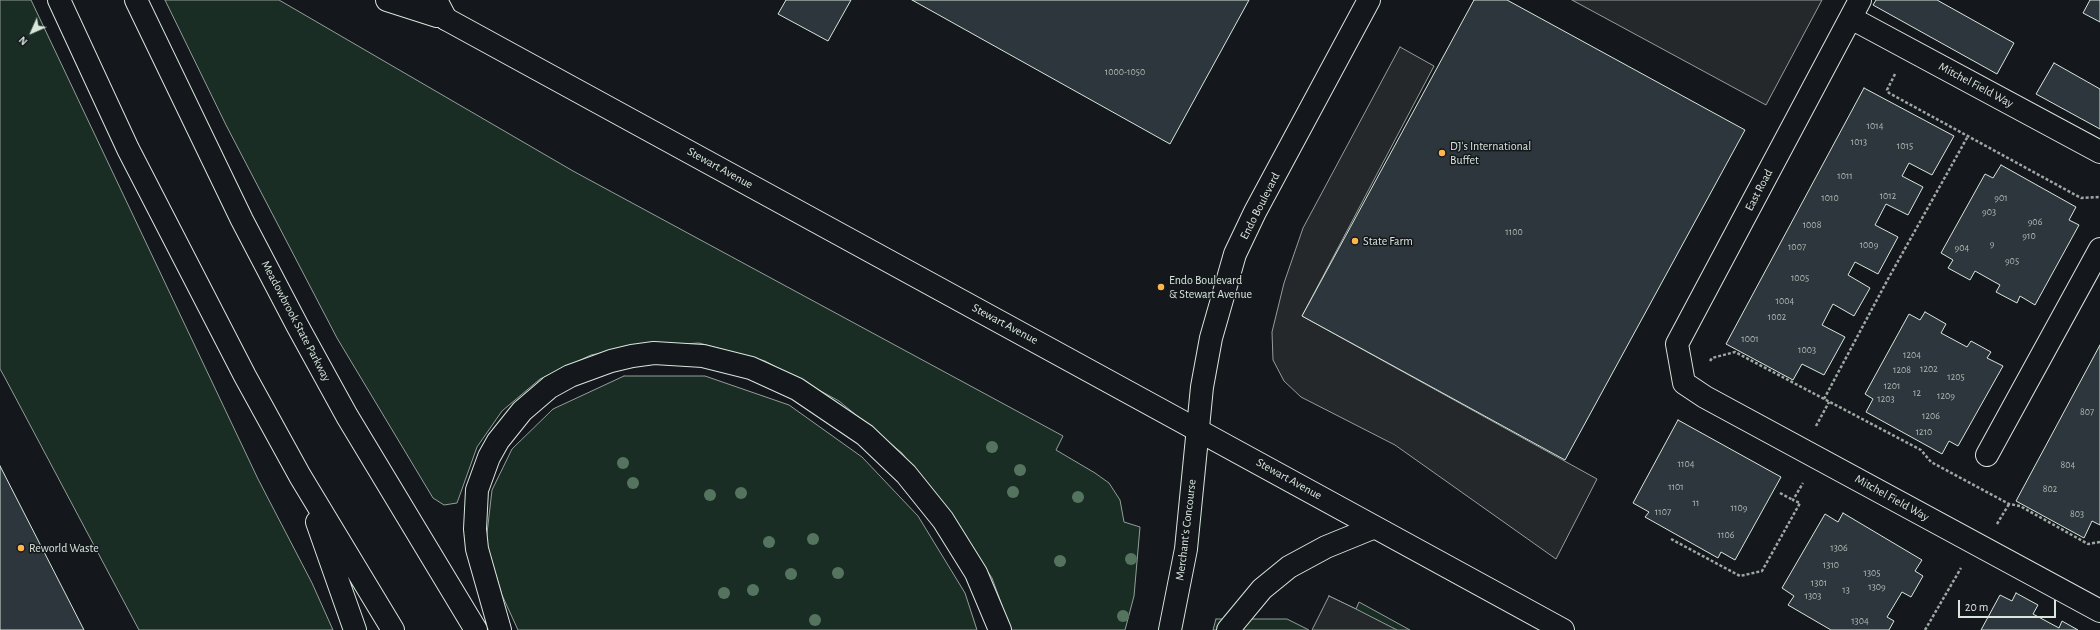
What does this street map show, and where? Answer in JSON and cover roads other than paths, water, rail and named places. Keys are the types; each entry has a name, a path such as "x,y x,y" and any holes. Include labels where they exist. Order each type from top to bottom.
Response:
{"main road":[{"path":"59,0 128,149 184,261 300,476 393,630"},
{"name":"Meadowbrook State Parkway","path":"136,0 242,220 301,331 347,416 476,630"},
{"name":"Stewart Avenue","path":"387,0 441,9"},
{"name":"Stewart Avenue","path":"423,0 1562,630"},
{"name":"Endo Boulevard","path":"1197,428 1211,338 1235,254 1255,212 1369,0"},
{"name":"Mitchel Field Way","path":"1856,9 1908,49 2100,152"},
{"name":"East Road","path":"1684,383 1677,344 1856,9"},
{"path":"1987,455 2100,249"},
{"path":"500,630 476,549 475,529 477,490 489,457 498,440 522,411 550,388 570,376 611,361 654,353 703,356 751,368 797,389 865,435 906,474 943,520 976,573 1000,630"},
{"name":"Mitchel Field Way","path":"1684,383 1705,397 2100,612"},
{"name":"Merchant's Concourse","path":"1170,630 1186,549 1197,428"},
{"path":"300,476 355,630"},
{"path":"1228,630 1262,589 1289,567 1326,547 1375,527"}],"place":[{"name":"DJ's International Buffet","path":"1442,153"},
{"name":"State Farm","path":"1355,241"},
{"name":"Endo Boulevard & Stewart Avenue","path":"1161,287"},
{"name":"Reworld Waste","path":"21,548"}]}
